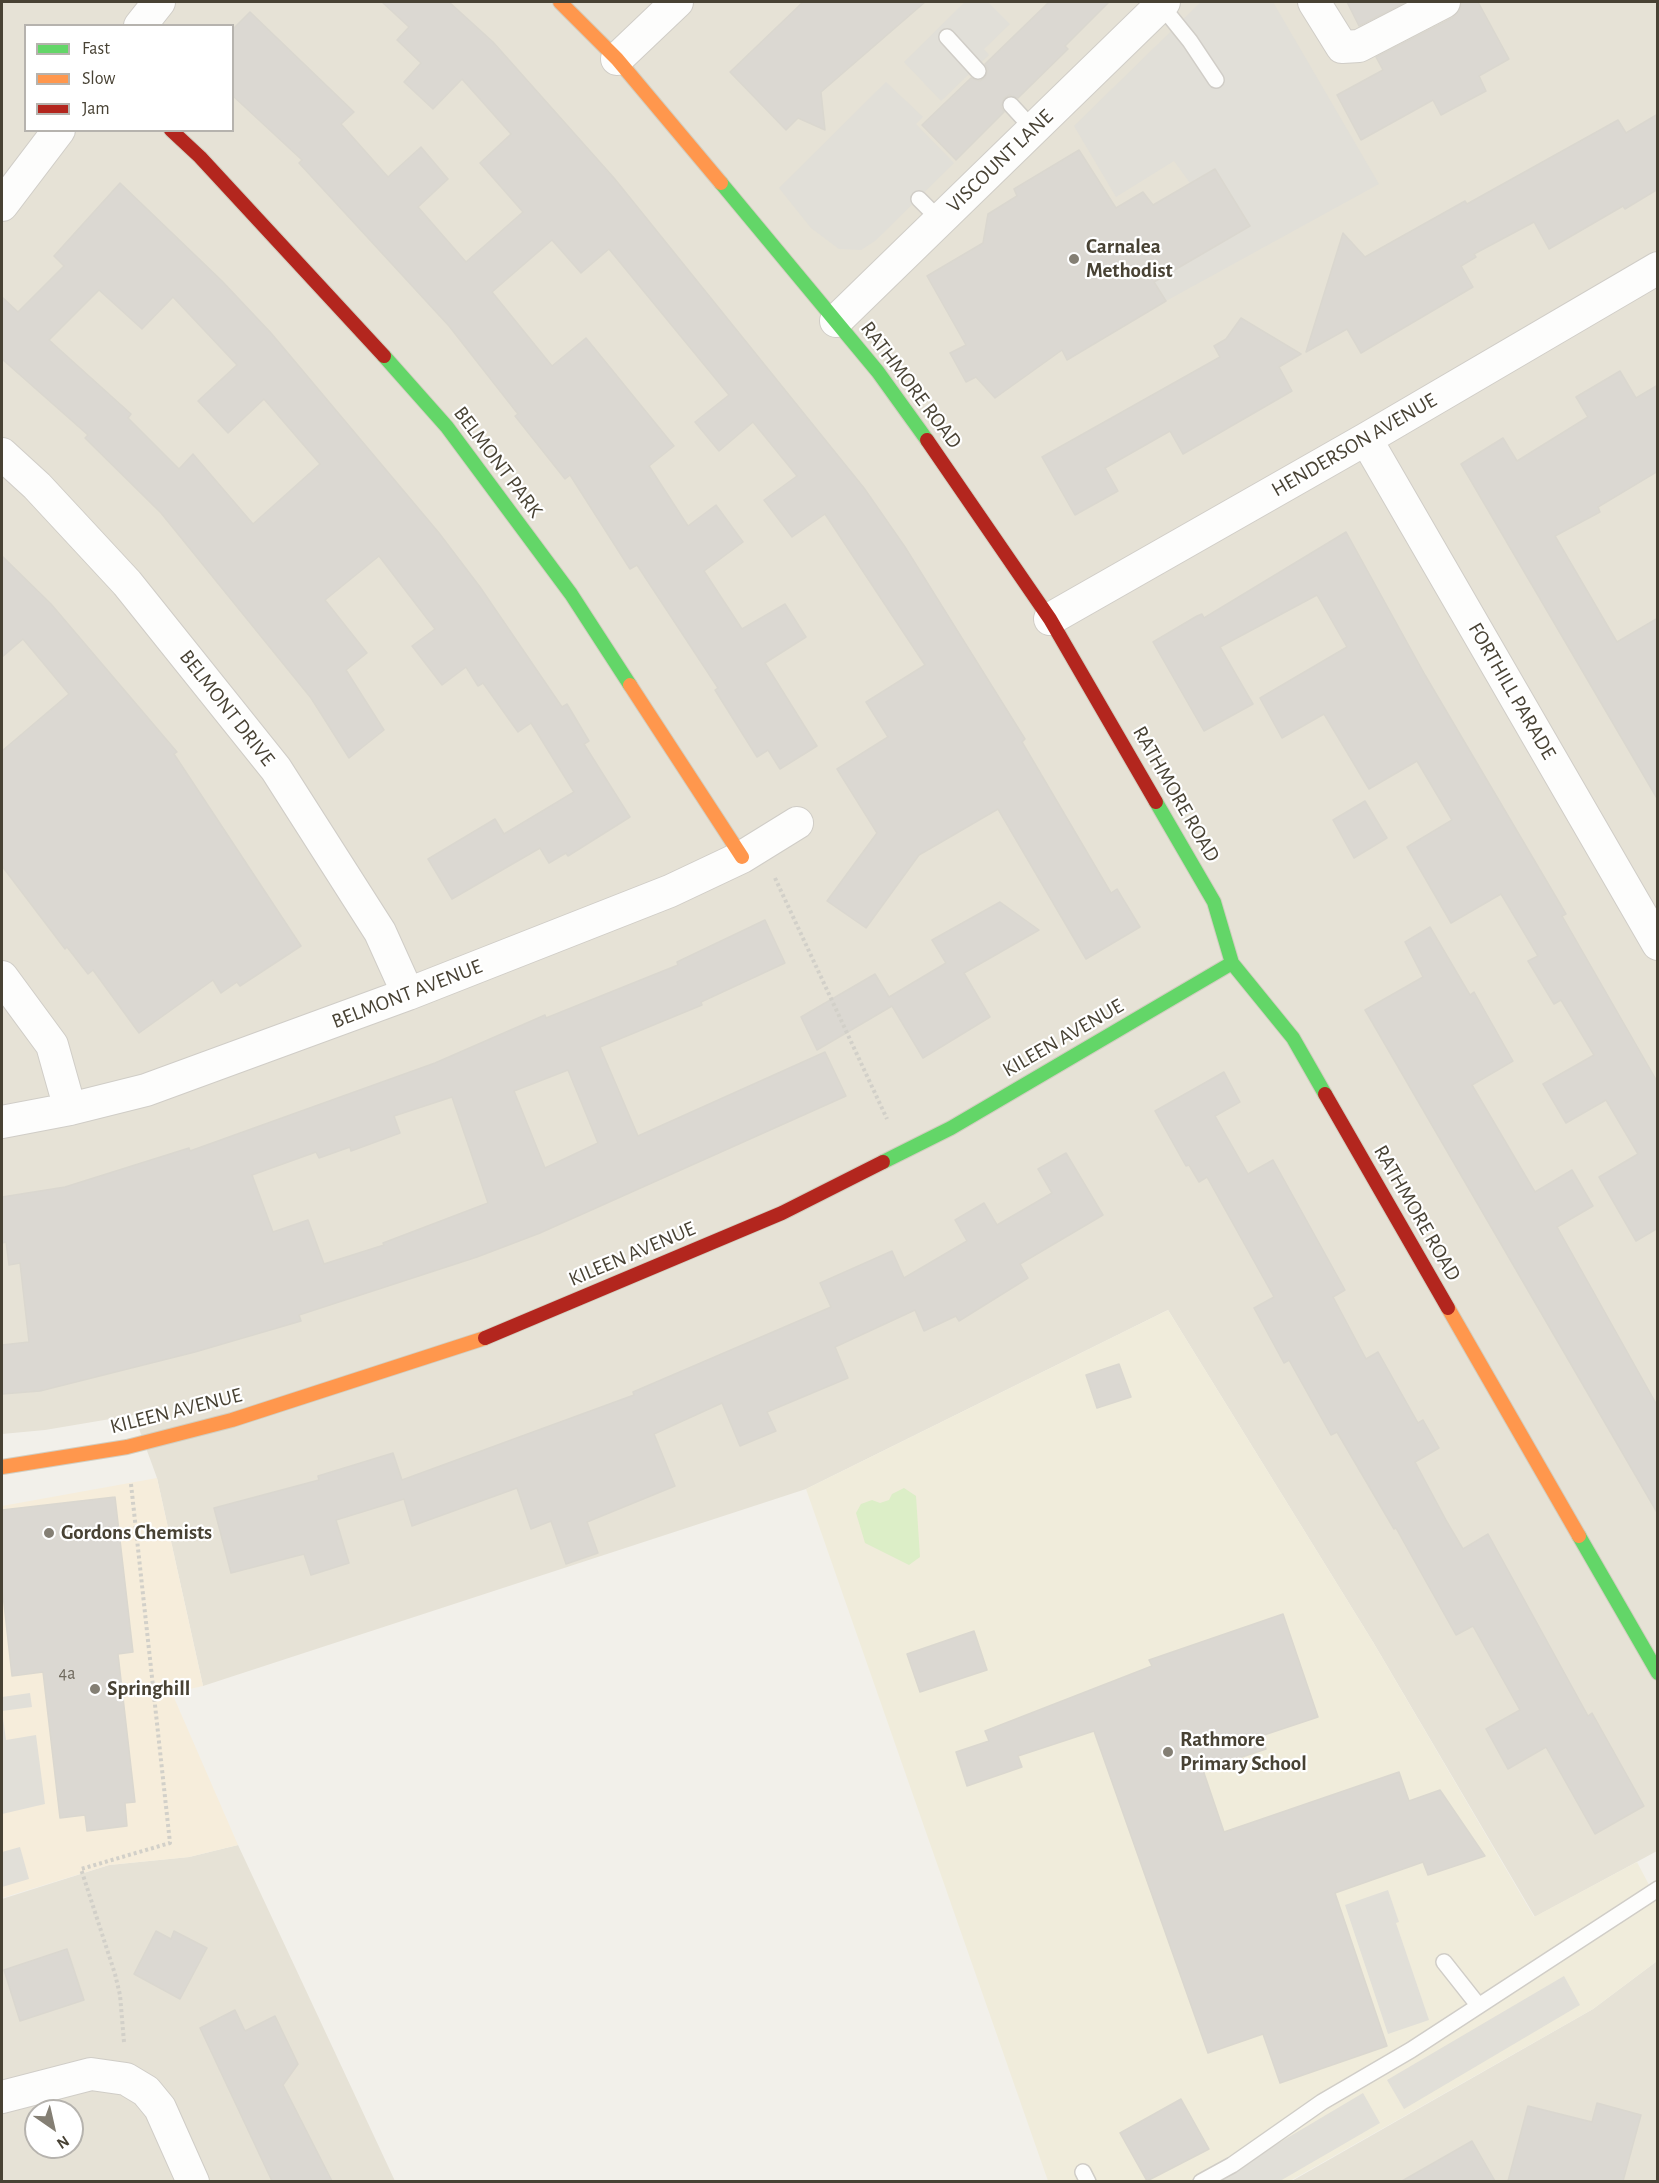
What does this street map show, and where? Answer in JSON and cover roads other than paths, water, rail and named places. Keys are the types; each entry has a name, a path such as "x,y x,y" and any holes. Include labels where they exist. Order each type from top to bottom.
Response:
{"street":[{"path":"142,24 159,2"},
{"name":"RATHMORE ROAD","path":"560,2 617,59 878,372 980,514 1050,619 1214,902 1232,963 1293,1038 1658,1673"},
{"path":"617,59 677,2"},
{"path":"1314,2 1342,47 1359,46 1444,2"},
{"name":"VISCOUNT LANE","path":"836,321 929,209 1034,129 1162,3"},
{"path":"2,205 57,132"},
{"name":"BELMONT PARK","path":"173,132 200,157 339,305 447,427 571,594 750,851"},
{"name":"HENDERSON AVENUE","path":"1050,619 1366,439 1658,268"},
{"name":"FORTHILL PARADE","path":"1366,439 1658,944"},
{"name":"BELMONT DRIVE","path":"2,454 37,486 127,583 276,769 380,932 408,994"},
{"name":"BELMONT AVENUE","path":"2,1122 70,1109 146,1090 408,994 670,891 750,851 797,823"},
{"name":"KILEEN AVENUE","path":"2,1467 127,1447 232,1420 500,1333 782,1213 951,1128 1232,963"},
{"path":"2,977 52,1045 70,1109"},
{"path":"2,2097 91,2074 126,2079 146,2091 160,2108 193,2181"}],"lane":[{"path":"1162,3 1216,80"},
{"path":"946,37 978,71"},
{"path":"1011,105 1034,129"},
{"path":"1201,2181 1232,2164 1322,2102 1411,2050 1658,1889"},
{"path":"1444,1962 1478,2005"}],"place":[{"name":"Carnalea Methodist","path":"1074,259"},
{"name":"Gordons Chemists","path":"49,1533"},
{"name":"Springhill","path":"95,1689"},
{"name":"Rathmore Primary School","path":"1168,1752"}]}
